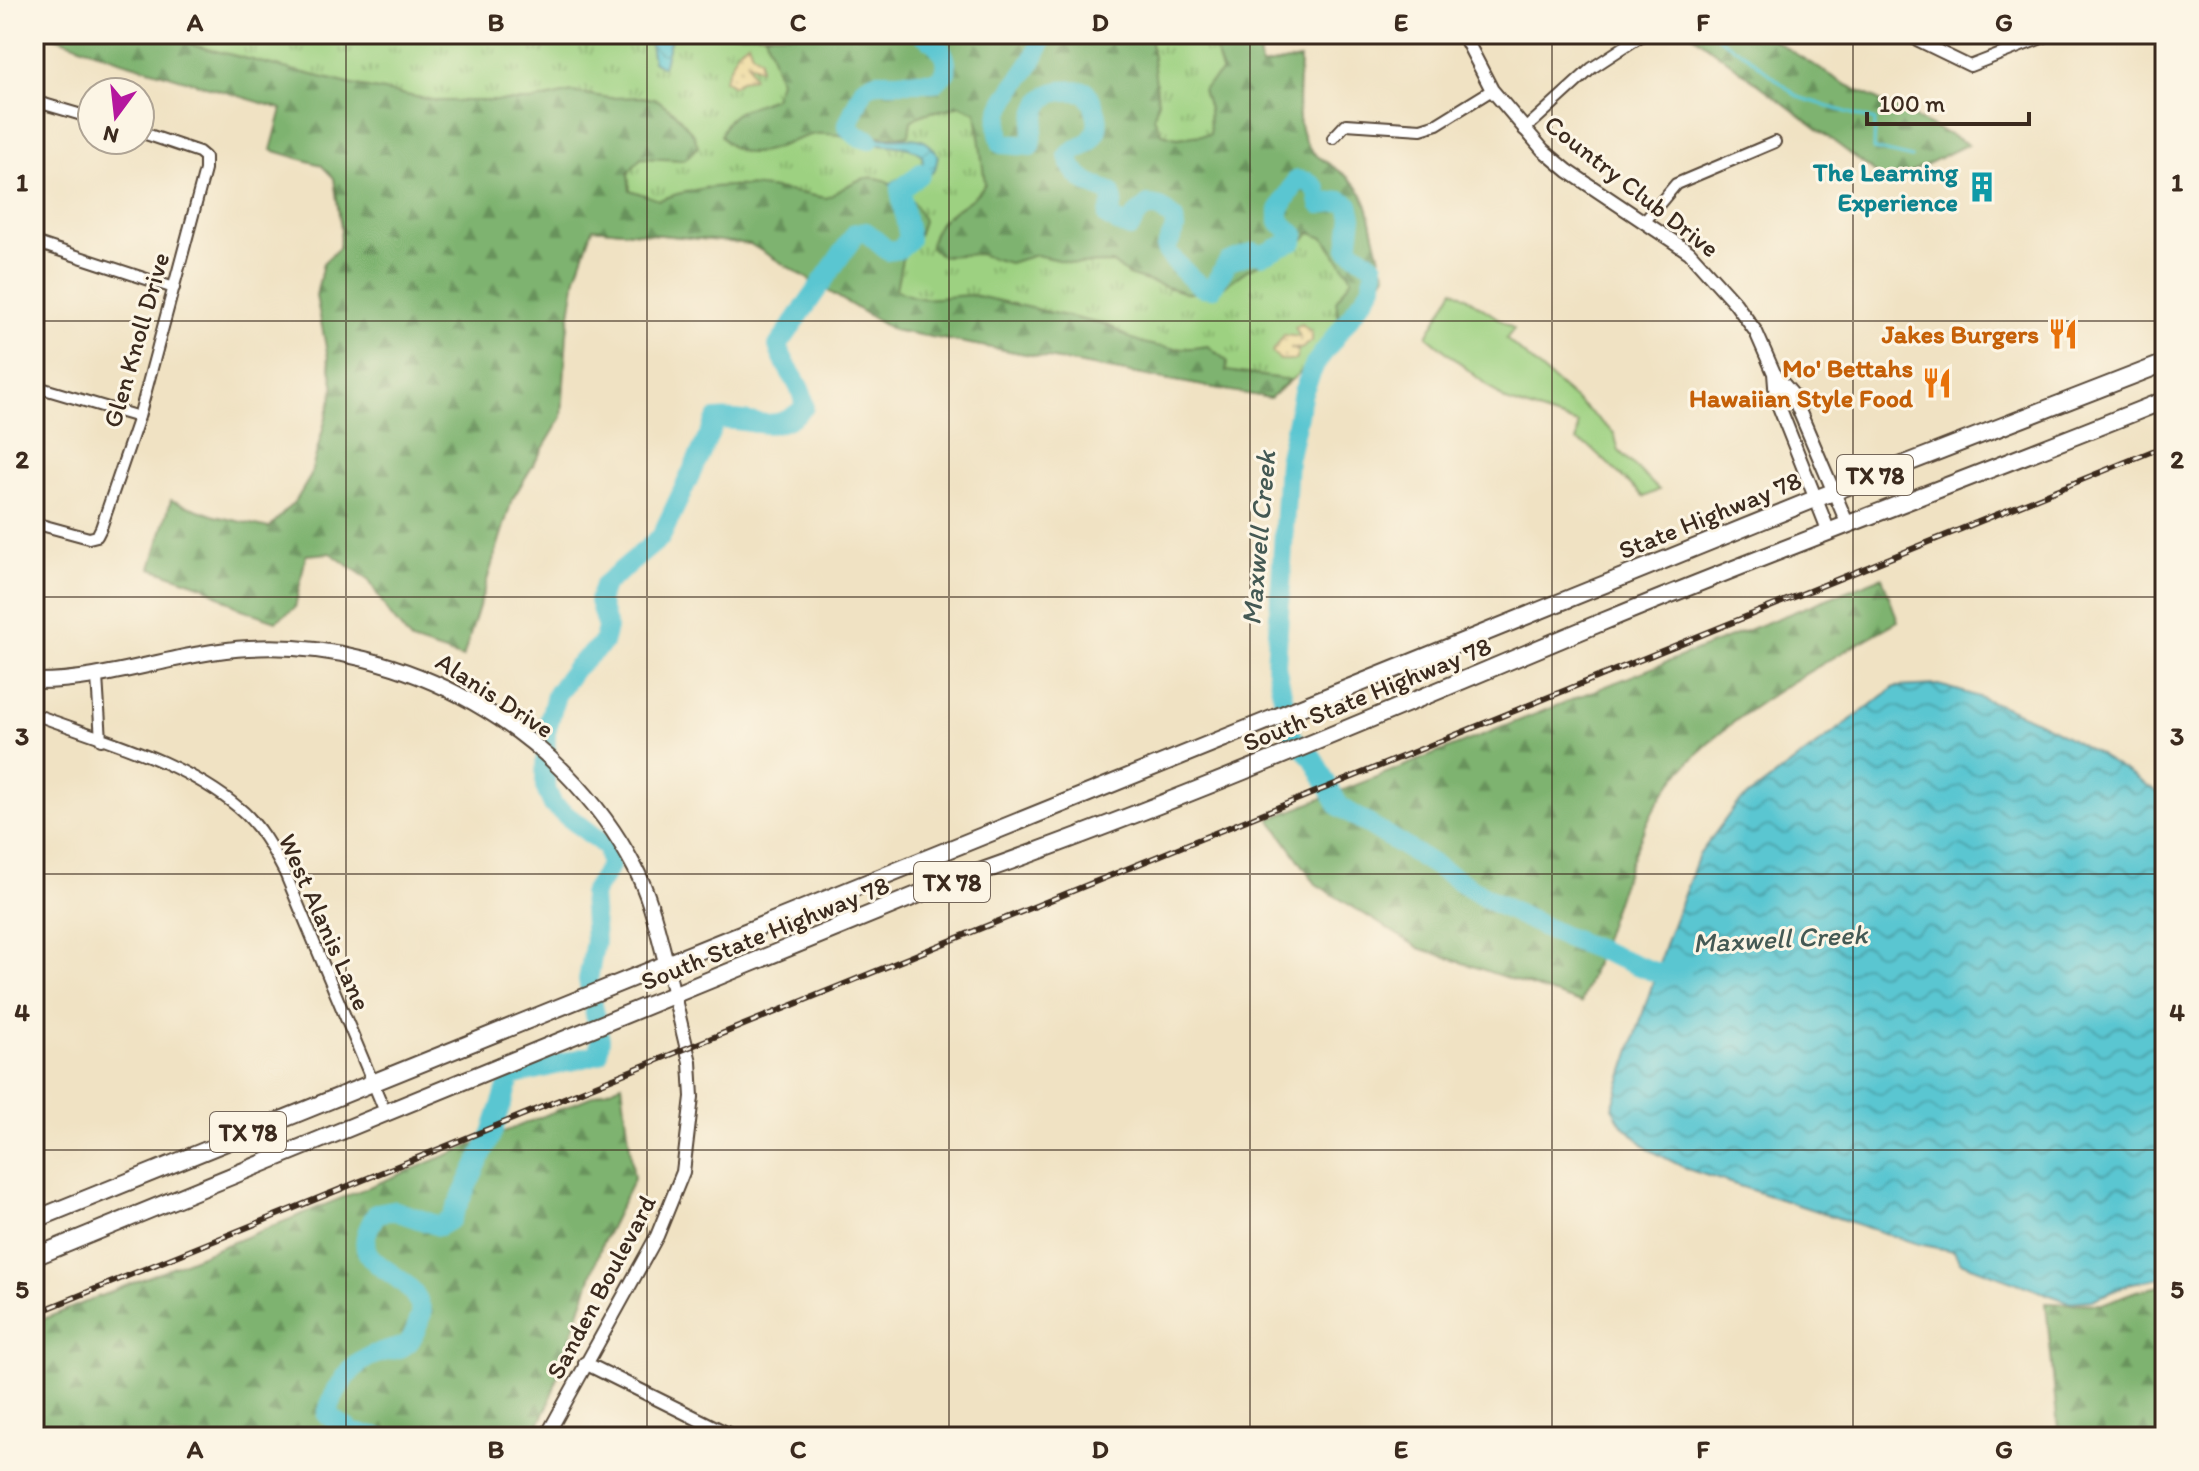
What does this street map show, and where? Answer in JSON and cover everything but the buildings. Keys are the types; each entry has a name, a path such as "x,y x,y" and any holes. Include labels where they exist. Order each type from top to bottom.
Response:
{"main road":[{"name":"State Highway 78","path":"1587,591 2165,363"},
{"path":"2095,428 2110,412 2165,389"},
{"name":"TX 78","path":"1829,532 2165,400"},
{"name":"South State Highway 78","path":"34,1257 934,888 1022,858 1260,764 1604,621 1829,532"},
{"name":"South State Highway 78","path":"34,1220 1243,733 1587,591"},
{"name":"Alanis Drive","path":"34,681 97,677 249,648 303,649 388,663 462,696 555,763 612,832 635,868 649,902 667,966"}],"street":[{"name":"Country Club Drive","path":"1463,34 1492,90 1524,130 1568,171 1689,252 1721,284 1756,332 1774,373 1792,394 1848,525"},
{"path":"1524,130 1592,68 1644,34"},
{"path":"1904,34 1970,66 2052,34"},
{"path":"1333,138 1346,124 1404,130 1437,124 1492,90"},
{"path":"34,101 76,113"},
{"name":"Glen Knoll Drive","path":"34,523 79,537 97,536 139,417 205,157 199,152 156,137"},
{"path":"1645,221 1676,184 1775,142"},
{"path":"34,242 174,288"},
{"name":"Country Club Drive","path":"1774,373 1776,399 1829,532"},
{"path":"34,386 139,417"},
{"path":"1786,424 1803,418"},
{"path":"97,677 101,740"},
{"name":"West Alanis Lane","path":"34,714 189,774 241,809 260,832 285,873 386,1114"},
{"name":"Sanden Boulevard","path":"546,1437 657,1236 683,1172 692,1097 690,1062 667,966"},
{"path":"585,1363 734,1437"}],"green space":[{"path":"47,34 1257,34 1261,66 1300,59 1298,110 1303,136 1316,155 1359,189 1370,215 1386,274 1353,327 1270,398 893,330 750,244 593,228 269,103 122,61"},
{"path":"47,34 172,34 196,46 357,86 438,101 531,101 572,92 610,98 658,100 676,114 694,135 698,147 684,160 641,158 628,173 630,190 659,200 722,186 762,187 826,198 859,180 879,179 907,195 923,221 916,242 902,259 896,289 906,294 925,298 973,295 1110,326 1132,339 1157,346 1208,346 1227,361 1226,371 1290,380 1270,398 893,330 750,244 593,228 576,277 567,333 562,417 512,500 463,658 411,641 390,615 368,579 330,553 306,555 295,608 276,621 239,608 203,586 151,568 171,500 215,516 269,528 297,499 310,477 334,388 316,296 323,263 339,248 341,229 334,178 321,165 271,150 282,109 122,61"},
{"path":"765,34 1150,34 1158,101 1154,117 1162,134 1177,138 1210,134 1209,109 1203,89 1222,71 1211,34 1257,34 1261,66 1300,59 1298,110 1303,136 1316,155 1359,189 1370,215 1386,274 1353,327 1339,321 1336,301 1352,278 1324,238 1311,233 1297,246 1247,270 1216,292 1186,293 1128,275 1113,263 1076,264 1036,255 1009,263 978,254 942,256 930,248 938,225 985,184 976,112 959,105 923,115 911,121 909,135 878,136 848,126 841,135 815,134 765,151 742,152 731,147 721,136 724,127 734,115 774,98 780,81"},
{"path":"1692,34 1764,34 1841,82 1968,144 1889,183"},
{"path":"1454,289 1514,329 1506,339 1614,433 1619,451 1659,490 1644,497 1590,447 1577,441 1578,424 1506,401 1427,336"},
{"path":"1882,577 1898,621 1756,706 1691,760 1665,791 1637,847 1581,1003 1419,948 1316,884 1270,819"},
{"path":"622,1084 634,1179 602,1244 548,1406 533,1437 34,1437 34,1323"},
{"path":"2165,1285 2165,1437 2054,1437 2058,1429 2046,1303 2102,1304 2136,1291"}],"sand":[{"path":"748,42 752,53 760,59 760,69 748,63 753,78 741,80 734,86 724,80 738,50"},
{"path":"1302,324 1312,333 1312,341 1301,349 1290,348 1298,351 1296,360 1280,360 1272,352 1284,335 1300,337 1295,327"}],"water":[{"path":"648,34 672,34 663,67 653,61"},
{"path":"847,126 879,138 912,138 926,142 938,156 935,170 907,194 890,184 923,165 922,155 905,147 852,140 841,135"},
{"path":"1938,685 2028,717 2084,746 2165,797 2165,1277 2132,1283 2092,1300 2069,1302 1960,1262 1954,1251 1918,1244 1687,1169 1648,1149 1621,1123 1612,1108 1668,936 1699,855 1736,805 1895,687"}],"waterway":[{"path":"869,140 857,136 847,126 864,88 876,82 936,82 946,72 941,50 923,34"},
{"name":"Maxwell Creek","path":"1042,34 1031,63 1005,100 1000,113 998,128 1002,144 1031,146 1035,119 1042,101 1058,92 1086,92 1098,123 1090,141 1068,156 1074,171 1084,180 1110,192 1113,201 1108,217 1130,228 1135,217 1148,205 1160,208 1174,219 1175,229 1166,249 1202,287 1212,288 1228,262 1254,252 1262,255 1293,241 1295,235 1279,221 1279,210 1297,180 1308,182 1317,189 1320,204 1342,201 1349,205 1352,217 1348,248 1374,266 1373,285 1315,364 1303,392 1288,461 1276,666 1292,737 1313,758 1339,806 1495,903 1563,936 1657,973 1682,971"},
{"path":"1712,34 1748,56 1798,97 1875,121 1874,149 1912,158"},
{"path":"378,1437 354,1433 327,1415 339,1386 353,1369 370,1357 409,1342 422,1313 415,1296 405,1284 380,1266 366,1247 367,1232 377,1213 393,1210 439,1226 451,1219 492,1133 511,1076 598,1054 600,1039 588,980 595,941 592,894 610,866 607,847 553,805 545,787 546,733 556,695 575,668 603,643 607,628 599,601 604,585 661,537 716,420 773,424 783,422 804,407 801,391 778,346 856,233 866,232 888,251 900,249 909,239 900,190 921,173"}],"railway":[{"path":"34,1314 2165,446"}],"place":[{"name":"The Learning Experience","path":"1982,187"},
{"name":"Jakes Burgers","path":"2063,334"},
{"name":"Mo' Bettahs Hawaiian Style Food","path":"1937,383"}]}
